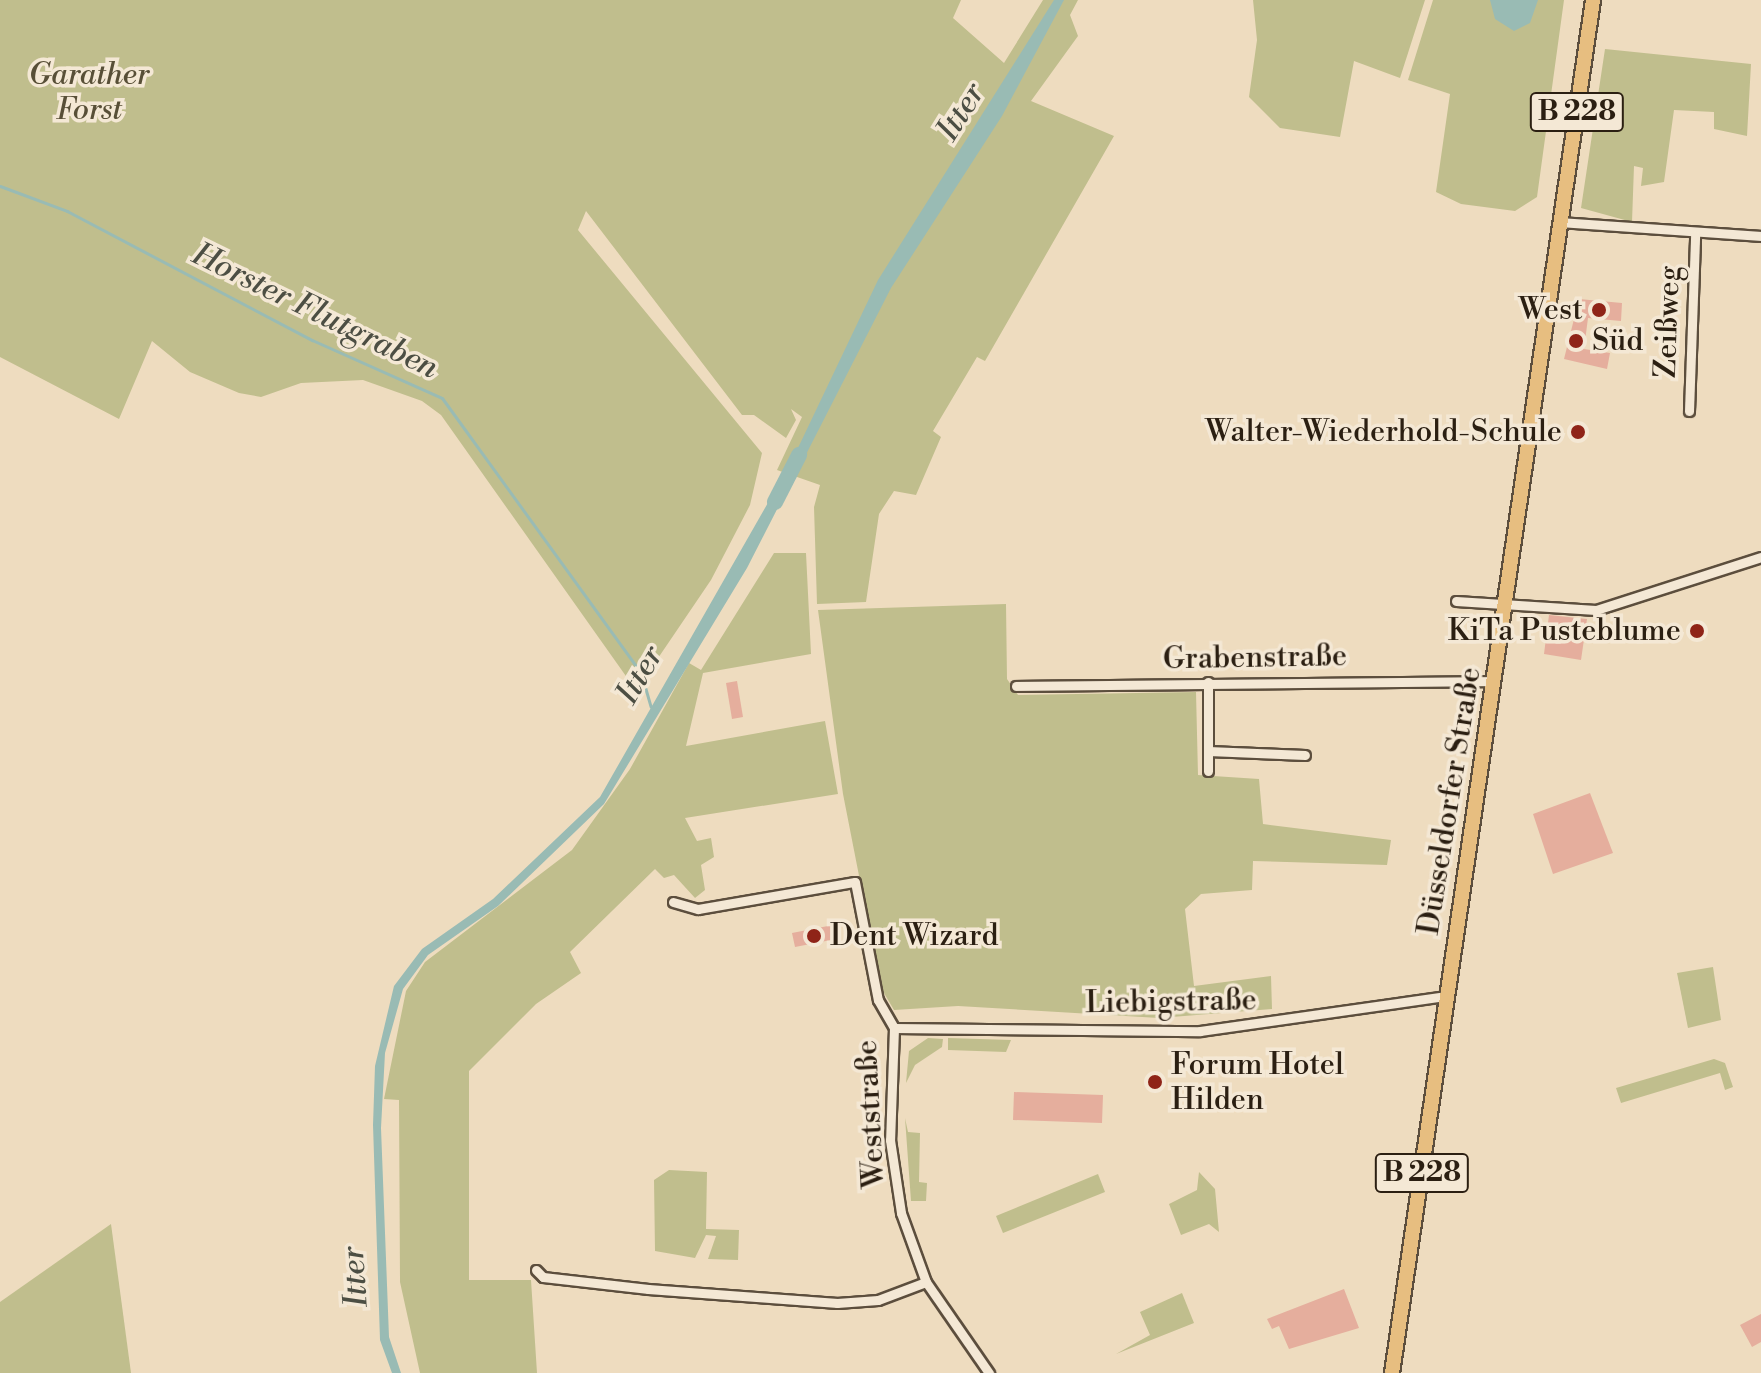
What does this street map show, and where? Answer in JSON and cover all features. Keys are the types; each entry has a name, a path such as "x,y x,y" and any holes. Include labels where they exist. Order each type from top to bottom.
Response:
{"main road":[{"name":"Düsseldorfer Straße","path":"1392,1373 1593,0"}],"street":[{"path":"1560,222 1695,235 1761,236"},
{"name":"Zeißweg","path":"1689,411 1695,235"},
{"path":"1456,601 1505,601 1596,610 1761,557"},
{"name":"Grabenstraße","path":"1016,686 1495,681"},
{"path":"1208,682 1208,771"},
{"path":"1208,751 1305,755"},
{"name":"Weststraße","path":"673,902 698,909 855,882 878,1000 894,1028 890,1140 901,1213 926,1282 989,1373"},
{"name":"Liebigstraße","path":"894,1028 1200,1031 1447,996"},
{"path":"536,1270 543,1277 648,1289 837,1303 878,1300 926,1282"}],"green space":[{"name":"Garather Forst","path":"0,0 961,0 953,18 1004,63 1043,0 1078,0 1070,15 1078,36 1031,101 1114,136 985,361 977,357 933,431 941,437 916,495 894,491 879,514 866,602 817,604 814,507 820,485 777,470 802,417 791,409 796,420 786,438 754,415 742,415 586,211 578,230 762,453 750,505 711,580 652,667 628,679 441,415 422,401 363,380 301,383 261,397 239,393 190,372 152,341 119,419 0,357"},
{"path":"1253,0 1425,0 1400,78 1354,61 1340,137 1280,128 1249,97 1257,40"},
{"path":"1433,0 1564,0 1537,197 1515,211 1461,204 1436,192 1450,94 1408,80"},
{"path":"1605,49 1751,64 1747,136 1714,129 1714,112 1674,110 1664,182 1641,186 1643,168 1634,166 1632,222 1581,208"},
{"path":"774,553 806,553 811,654 703,673 686,746 825,721 838,794 685,818 697,841 711,838 714,857 701,865 705,890 695,898 674,875 664,878 655,869 570,952 581,973 536,1004 469,1071 469,1280 531,1280 537,1373 420,1373 400,1282 399,1100 384,1099 406,991 425,962 572,850 630,769 689,663 701,670"},
{"path":"1006,604 1007,679 1018,695 1196,692 1198,775 1259,779 1263,824 1391,840 1387,865 1253,861 1252,890 1201,894 1185,909 1194,986 1271,976 1272,1009 1159,1018 958,1006 894,1010 881,988 843,794 818,610"},
{"path":"1713,967 1721,1020 1688,1028 1677,973"},
{"path":"928,1038 943,1039 942,1047 915,1065 906,1083 909,1051"},
{"path":"948,1038 1011,1040 1006,1052 948,1050"},
{"path":"1714,1059 1725,1063 1733,1087 1725,1090 1720,1073 1621,1103 1616,1088"},
{"path":"905,1118 908,1132 920,1133 919,1182 927,1183 926,1201 911,1201"},
{"path":"669,1170 707,1172 706,1229 739,1230 738,1260 708,1259 716,1236 706,1235 695,1258 655,1251 654,1180"},
{"path":"1199,1172 1215,1189 1219,1232 1209,1224 1181,1235 1169,1204 1197,1190"},
{"path":"1098,1174 1105,1192 1003,1233 996,1216"},
{"path":"111,1224 131,1373 0,1373 0,1302"},
{"path":"1182,1293 1194,1323 1116,1354 1150,1335 1140,1312"}],"water":[{"path":"1054,0 1064,0 1002,116 891,288 795,476 787,471 878,280"},
{"path":"1490,0 1538,0 1530,23 1514,31 1495,19"},
{"path":"781,480 790,484 747,568 604,804 498,906 428,955 403,989 385,1053 381,1128 389,1337 401,1373 392,1373 380,1340 373,1125 375,1066 394,986 422,949 493,899 600,797"}],"building":[{"path":"1579,299 1622,303 1621,321 1588,318 1584,349 1610,353 1607,369 1564,359"},
{"path":"1549,615 1587,619 1581,660 1544,654"},
{"path":"737,681 743,717 732,719 726,683"},
{"path":"1590,793 1613,853 1553,874 1533,814"},
{"name":"Dent Wizard","path":"833,925 836,939 795,947 792,933"},
{"path":"1014,1092 1103,1095 1102,1123 1013,1120"},
{"path":"1344,1289 1359,1328 1289,1349 1279,1326 1272,1329 1267,1319"},
{"path":"1761,1314 1761,1342 1752,1347 1740,1325"}],"waterway":[{"name":"Horster Flutgraben","path":"0,186 67,211 312,340 442,398 641,673 651,707"},
{"name":"Itter","path":"775,502 799,455"}],"place":[{"name":"West","path":"1599,310"},
{"name":"Süd","path":"1576,341"},
{"name":"Walter-Wiederhold-Schule","path":"1578,432"},
{"name":"KiTa Pusteblume","path":"1697,631"},
{"name":"Dent Wizard","path":"814,936"},
{"name":"Forum Hotel Hilden","path":"1155,1082"}]}
